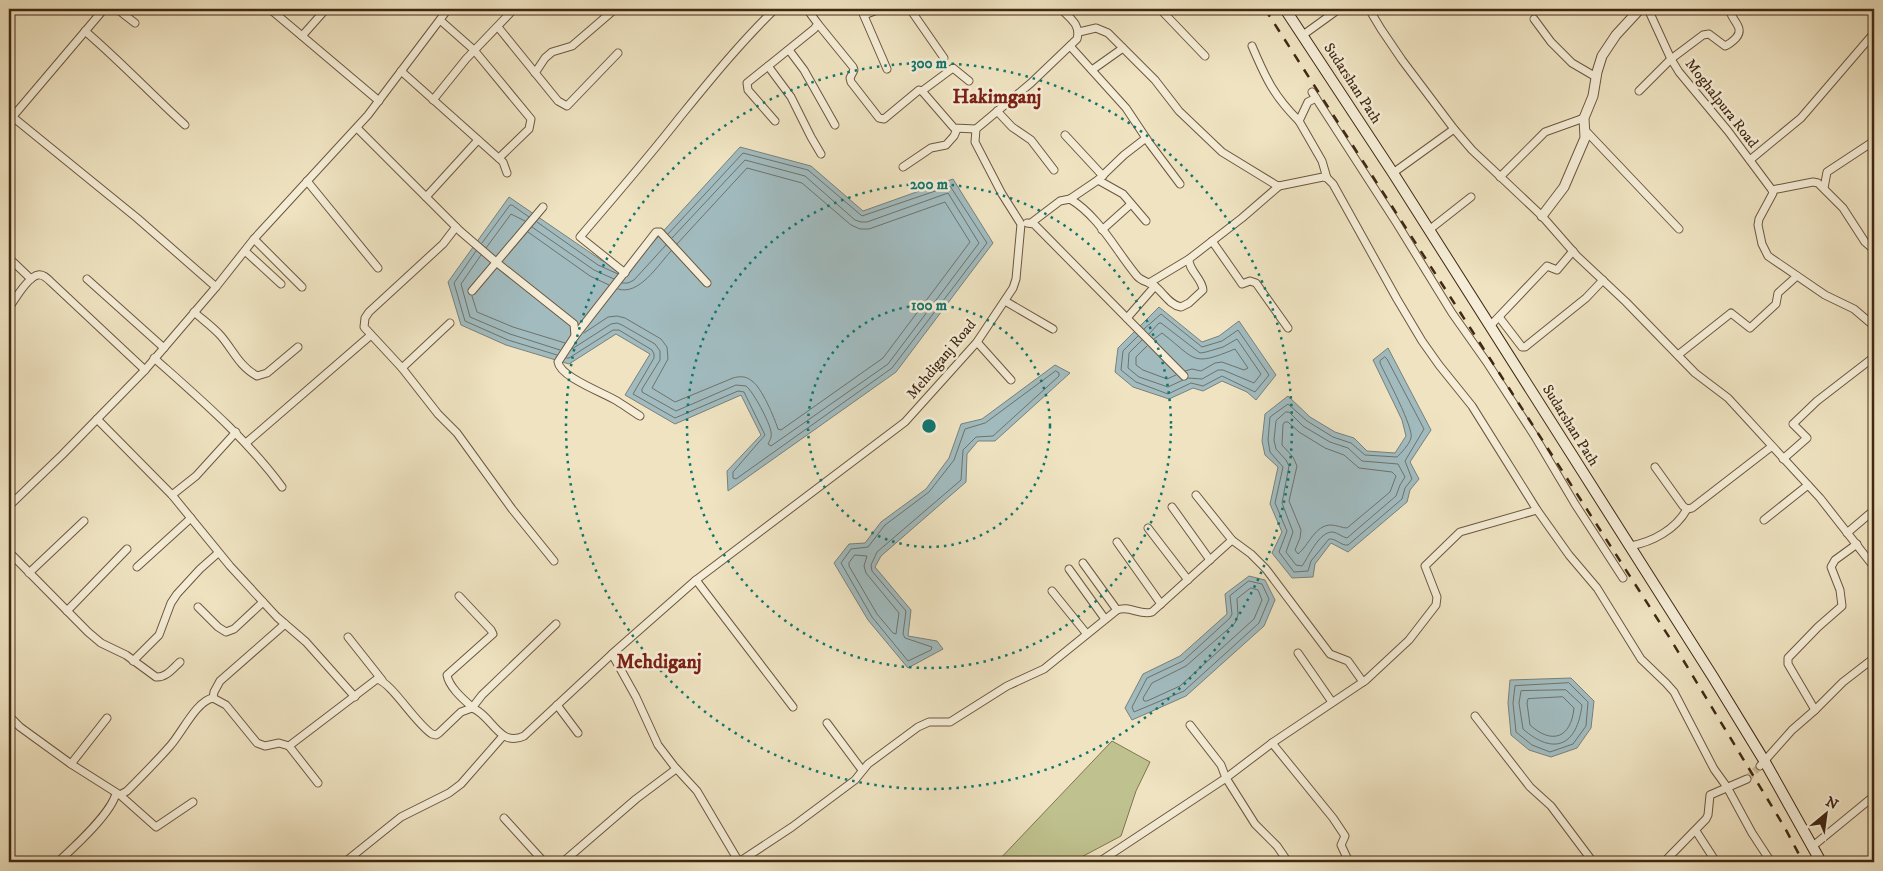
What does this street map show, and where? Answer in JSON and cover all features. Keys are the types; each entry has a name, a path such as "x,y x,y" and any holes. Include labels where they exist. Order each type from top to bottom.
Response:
{"main road":[{"name":"Sudarshan Path","path":"1285,9 1393,173 1630,546 1821,862"}],"street":[{"path":"9,16 14,9"},
{"path":"104,9 10,117 137,218 216,287"},
{"path":"117,9 135,23"},
{"path":"270,9 379,101"},
{"path":"302,36 326,9"},
{"path":"9,506 97,419 164,348 254,239 357,128 448,9"},
{"path":"433,100 474,50 514,9"},
{"path":"535,73 545,58 552,52 572,46 615,9"},
{"path":"624,273 580,237 715,72 775,9"},
{"path":"807,9 853,67 854,70 850,78 851,82 879,118 884,119 908,98 919,90 922,91 953,68 969,81"},
{"path":"880,9 862,12 887,69"},
{"path":"910,9 944,58"},
{"path":"1060,9 1077,26 1079,32 1077,39 1031,83 976,129 975,142 1002,194 1021,224 1031,223 1060,201 1070,199 1101,178 1124,154 1146,138"},
{"path":"1160,9 1204,56"},
{"path":"1303,35 1339,9"},
{"path":"1369,9 1381,29 1454,129 1472,150 1542,216 1573,251 1695,373 1728,398 1771,448 1808,485 1874,566"},
{"path":"1542,216 1564,187 1585,138 1584,118 1593,96 1602,56 1610,42 1640,9"},
{"name":"Moghalpura Road","path":"1648,9 1679,72 1772,190"},
{"path":"1639,91 1671,59 1703,35 1709,34 1725,46 1730,44 1739,34 1740,28 1731,14 1736,9"},
{"path":"1534,19 1551,42 1572,63 1596,77"},
{"path":"440,20 474,50 531,118 529,129 499,158"},
{"path":"775,121 746,86 749,80 789,50 818,24"},
{"path":"498,27 558,101 567,106 618,53"},
{"path":"1079,32 1096,28 1101,29 1124,48 1155,80 1180,111 1222,152 1280,186"},
{"path":"85,31 111,53 140,84 185,125"},
{"path":"1750,160 1802,118 1874,33"},
{"path":"1070,46 1126,108 1180,184"},
{"path":"1252,46 1272,90 1299,121 1322,160 1327,178 1333,184 1422,341 1481,420 1537,510 1569,555 1597,588 1641,659 1674,692 1709,761 1727,787 1752,833 1771,862"},
{"path":"1092,70 1124,48"},
{"path":"789,50 804,70 835,125"},
{"path":"768,66 791,97 811,137 822,154"},
{"path":"401,71 499,158 508,173"},
{"path":"922,91 951,126 957,129 966,127 976,129"},
{"path":"1299,121 1308,102 1314,95 1452,312 1534,434 1575,504 1623,578"},
{"path":"997,111 1012,126 1031,140 1054,170"},
{"path":"1500,176 1545,132 1584,118"},
{"path":"357,128 456,227 496,262 571,320 574,324 575,336"},
{"path":"903,167 931,148 946,144 954,136 957,129"},
{"path":"1393,173 1454,129"},
{"path":"1585,130 1679,229"},
{"path":"1065,135 1101,178 1123,194 1146,222"},
{"path":"426,197 478,140"},
{"path":"1824,188 1827,172 1874,141"},
{"path":"1127,318 1152,284 1189,259 1280,186 1323,177 1327,178"},
{"path":"307,180 378,268"},
{"path":"1872,321 1854,309 1825,295 1768,256 1762,244 1758,224 1759,219 1772,190 1813,182 1824,188 1843,208 1865,242 1874,250"},
{"path":"1429,230 1471,197"},
{"path":"1070,199 1102,230 1138,277 1152,284 1178,307 1190,303 1204,286 1189,265 1189,259"},
{"path":"1102,230 1131,204"},
{"path":"472,291 543,207"},
{"path":"1031,223 1184,376"},
{"name":"Mehdiganj Road","path":"503,736 516,740 524,736 612,654 696,580 905,422 976,342 1005,301 1016,279 1021,224"},
{"path":"456,227 443,244 365,318 364,327 402,368 438,414 457,433 512,509 554,560"},
{"path":"640,416 560,369 558,362 575,336 656,232 660,232 707,284"},
{"path":"254,239 302,287"},
{"path":"1212,241 1240,282 1245,284 1250,281 1256,283 1288,328"},
{"path":"245,251 281,284"},
{"path":"1490,326 1547,266 1557,270 1573,251"},
{"path":"9,258 31,279"},
{"path":"9,308 31,279 38,274 45,276 144,370"},
{"path":"1678,355 1731,313 1750,328 1776,304 1778,293 1797,276"},
{"path":"87,280 164,348"},
{"path":"1499,317 1522,347 1525,347 1586,298 1603,280"},
{"path":"1005,301 1053,329"},
{"path":"194,312 222,337 232,353 257,376 267,374 298,347"},
{"path":"402,368 450,323"},
{"path":"1502,344 1512,334"},
{"path":"246,443 370,335"},
{"path":"976,342 1011,380"},
{"path":"154,358 236,432 268,467 282,487"},
{"path":"1783,459 1807,438 1793,424 1817,401 1874,358"},
{"path":"97,419 172,495 218,552 263,602 306,642 355,697"},
{"path":"172,495 196,476 236,432"},
{"path":"1687,508 1692,508 1771,448"},
{"path":"1655,467 1687,508"},
{"path":"1764,520 1808,485"},
{"path":"1196,494 1232,540 1259,562 1330,654 1348,661 1363,682"},
{"path":"1172,507 1210,560"},
{"path":"1630,546 1647,542 1678,524 1687,508"},
{"path":"1099,862 1226,778 1272,743 1363,682 1410,640 1436,605 1437,597 1425,568 1460,532 1537,510"},
{"path":"1847,533 1874,510"},
{"path":"138,567 191,518"},
{"path":"29,573 84,521"},
{"path":"1148,528 1188,580"},
{"path":"612,654 636,697 658,745 676,769 697,791 739,862 855,780 868,764 924,723 950,722 1007,686 1044,669 1086,633 1117,610 1124,607 1148,614 1232,540"},
{"path":"1117,542 1161,604"},
{"path":"1815,710 1788,664 1788,658 1842,606 1840,590 1831,567 1835,560 1857,544"},
{"path":"67,611 127,549"},
{"path":"9,552 94,638 160,678 168,674 180,662"},
{"path":"133,661 158,635 171,603 177,594 218,552"},
{"path":"1083,562 1117,610"},
{"path":"1069,569 1105,619"},
{"path":"696,580 793,707"},
{"path":"1052,591 1086,633"},
{"path":"345,862 401,817 449,793 460,784 503,736 479,710 472,707 456,691 447,679 447,675 493,634 459,596"},
{"path":"198,608 226,632 234,629 263,602"},
{"path":"213,698 220,681 285,624"},
{"path":"348,637 409,712 432,734 439,733 461,712 472,707 482,695 556,624"},
{"path":"1298,653 1332,702"},
{"path":"1763,764 1792,730 1843,682 1874,658"},
{"path":"213,698 226,705 257,743 265,746 279,743 286,747 377,679 382,680"},
{"path":"58,862 88,833 112,805 118,794 127,792 171,745 197,710 206,701 213,698"},
{"path":"557,705 578,733"},
{"path":"9,716 20,727 71,764 118,794 156,827 193,802"},
{"path":"1475,716 1530,787 1551,806 1593,862"},
{"path":"71,764 107,718"},
{"path":"827,723 862,770"},
{"path":"1190,725 1220,764 1226,778 1255,824 1277,846 1288,862"},
{"path":"1272,743 1333,818 1345,836 1341,843 1349,862"},
{"path":"289,746 318,783"},
{"path":"563,862 636,799 676,769"},
{"path":"1664,862 1696,831 1708,815 1710,795 1747,779"},
{"path":"1812,846 1874,796"},
{"path":"504,818 544,862"},
{"path":"1696,831 1716,862"}],"green space":[{"path":"1112,741 1150,762 1136,791 1121,836 1072,862 997,862"}],"water":[{"path":"740,147 811,166 863,211 953,179 993,243 896,372 728,491 727,471 761,435 741,395 675,424 625,395 650,354 616,334 569,364 506,345 461,325 448,282 509,197 601,260 626,272"},
{"path":"1159,307 1202,342 1219,336 1239,321 1276,375 1256,400 1247,392 1222,381 1203,391 1193,388 1169,399 1133,387 1115,372 1118,348"},
{"path":"1388,348 1431,430 1410,462 1419,479 1410,490 1407,502 1348,552 1331,543 1315,564 1313,577 1292,578 1272,553 1282,532 1270,504 1278,467 1265,455 1262,441 1265,414 1288,396 1310,417 1335,432 1354,438 1367,451 1395,453 1406,436 1402,420 1373,360"},
{"path":"1055,365 1070,373 995,441 978,441 967,454 966,482 881,556 875,567 911,610 908,636 937,641 943,649 908,668 868,620 834,563 849,544 865,543 881,522 926,489 949,458 961,424 982,419"},
{"path":"1249,576 1265,580 1275,600 1264,626 1186,696 1132,720 1125,708 1143,674 1180,656 1227,614 1225,594"},
{"path":"1571,678 1594,701 1591,728 1577,748 1551,757 1529,750 1511,735 1508,703 1510,680"}],"tunnel":[{"path":"1747,779 1760,766"}],"railway":[{"path":"1265,9 1671,640 1785,828 1803,862"}],"district":[{"name":"Hakimganj","path":"997,96"},
{"name":"Mehdiganj","path":"659,661"}]}
